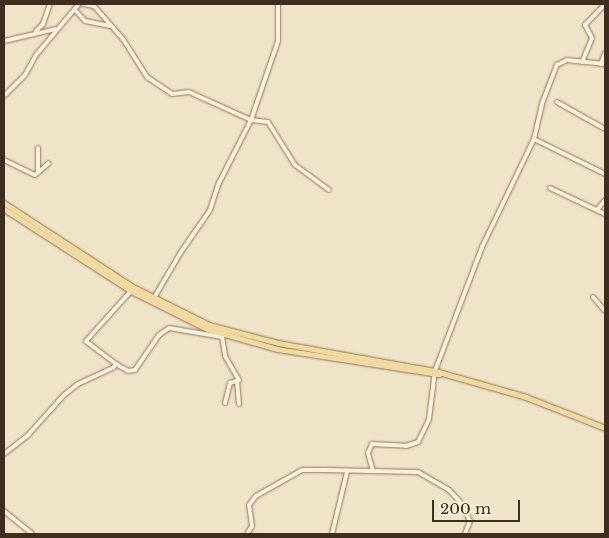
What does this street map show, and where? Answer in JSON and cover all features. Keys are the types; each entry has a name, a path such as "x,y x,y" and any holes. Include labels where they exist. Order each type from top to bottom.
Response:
{"main road":[{"path":"4,203 154,298 209,324 244,335 436,373 526,397 605,428"},
{"path":"4,209 131,291 222,336 277,349 436,373"}],"street":[{"path":"36,31 43,24 50,4"},
{"path":"4,96 28,72 56,29 76,11 79,4"},
{"path":"83,4 94,6 153,82 172,94 189,92 251,120 268,122 295,165 329,190"},
{"path":"154,298 210,210 219,182 251,120 278,41 278,4"},
{"path":"582,62 592,38 585,24 605,4"},
{"path":"76,11 85,21 111,26"},
{"path":"4,41 36,31 56,29"},
{"path":"373,471 368,453 372,444 406,446 418,442 429,419 436,373 482,247 534,138 543,101 557,65 567,60 603,64 605,52"},
{"path":"557,102 605,129"},
{"path":"534,138 605,174"},
{"path":"38,148 38,172"},
{"path":"4,160 35,175 49,163"},
{"path":"550,188 605,214"},
{"path":"597,210 605,200"},
{"path":"131,291 122,305 86,342 116,364 135,370 160,335 169,328 222,336 225,356 239,380"},
{"path":"593,297 605,311"},
{"path":"4,454 28,436 64,394 116,364"},
{"path":"225,403 230,383 239,380"},
{"path":"239,380 236,382 239,404"},
{"path":"247,534 252,526 249,505 256,496 302,470 418,472 449,490 469,517 465,534"},
{"path":"332,534 347,472"},
{"path":"4,511 32,534"}]}
